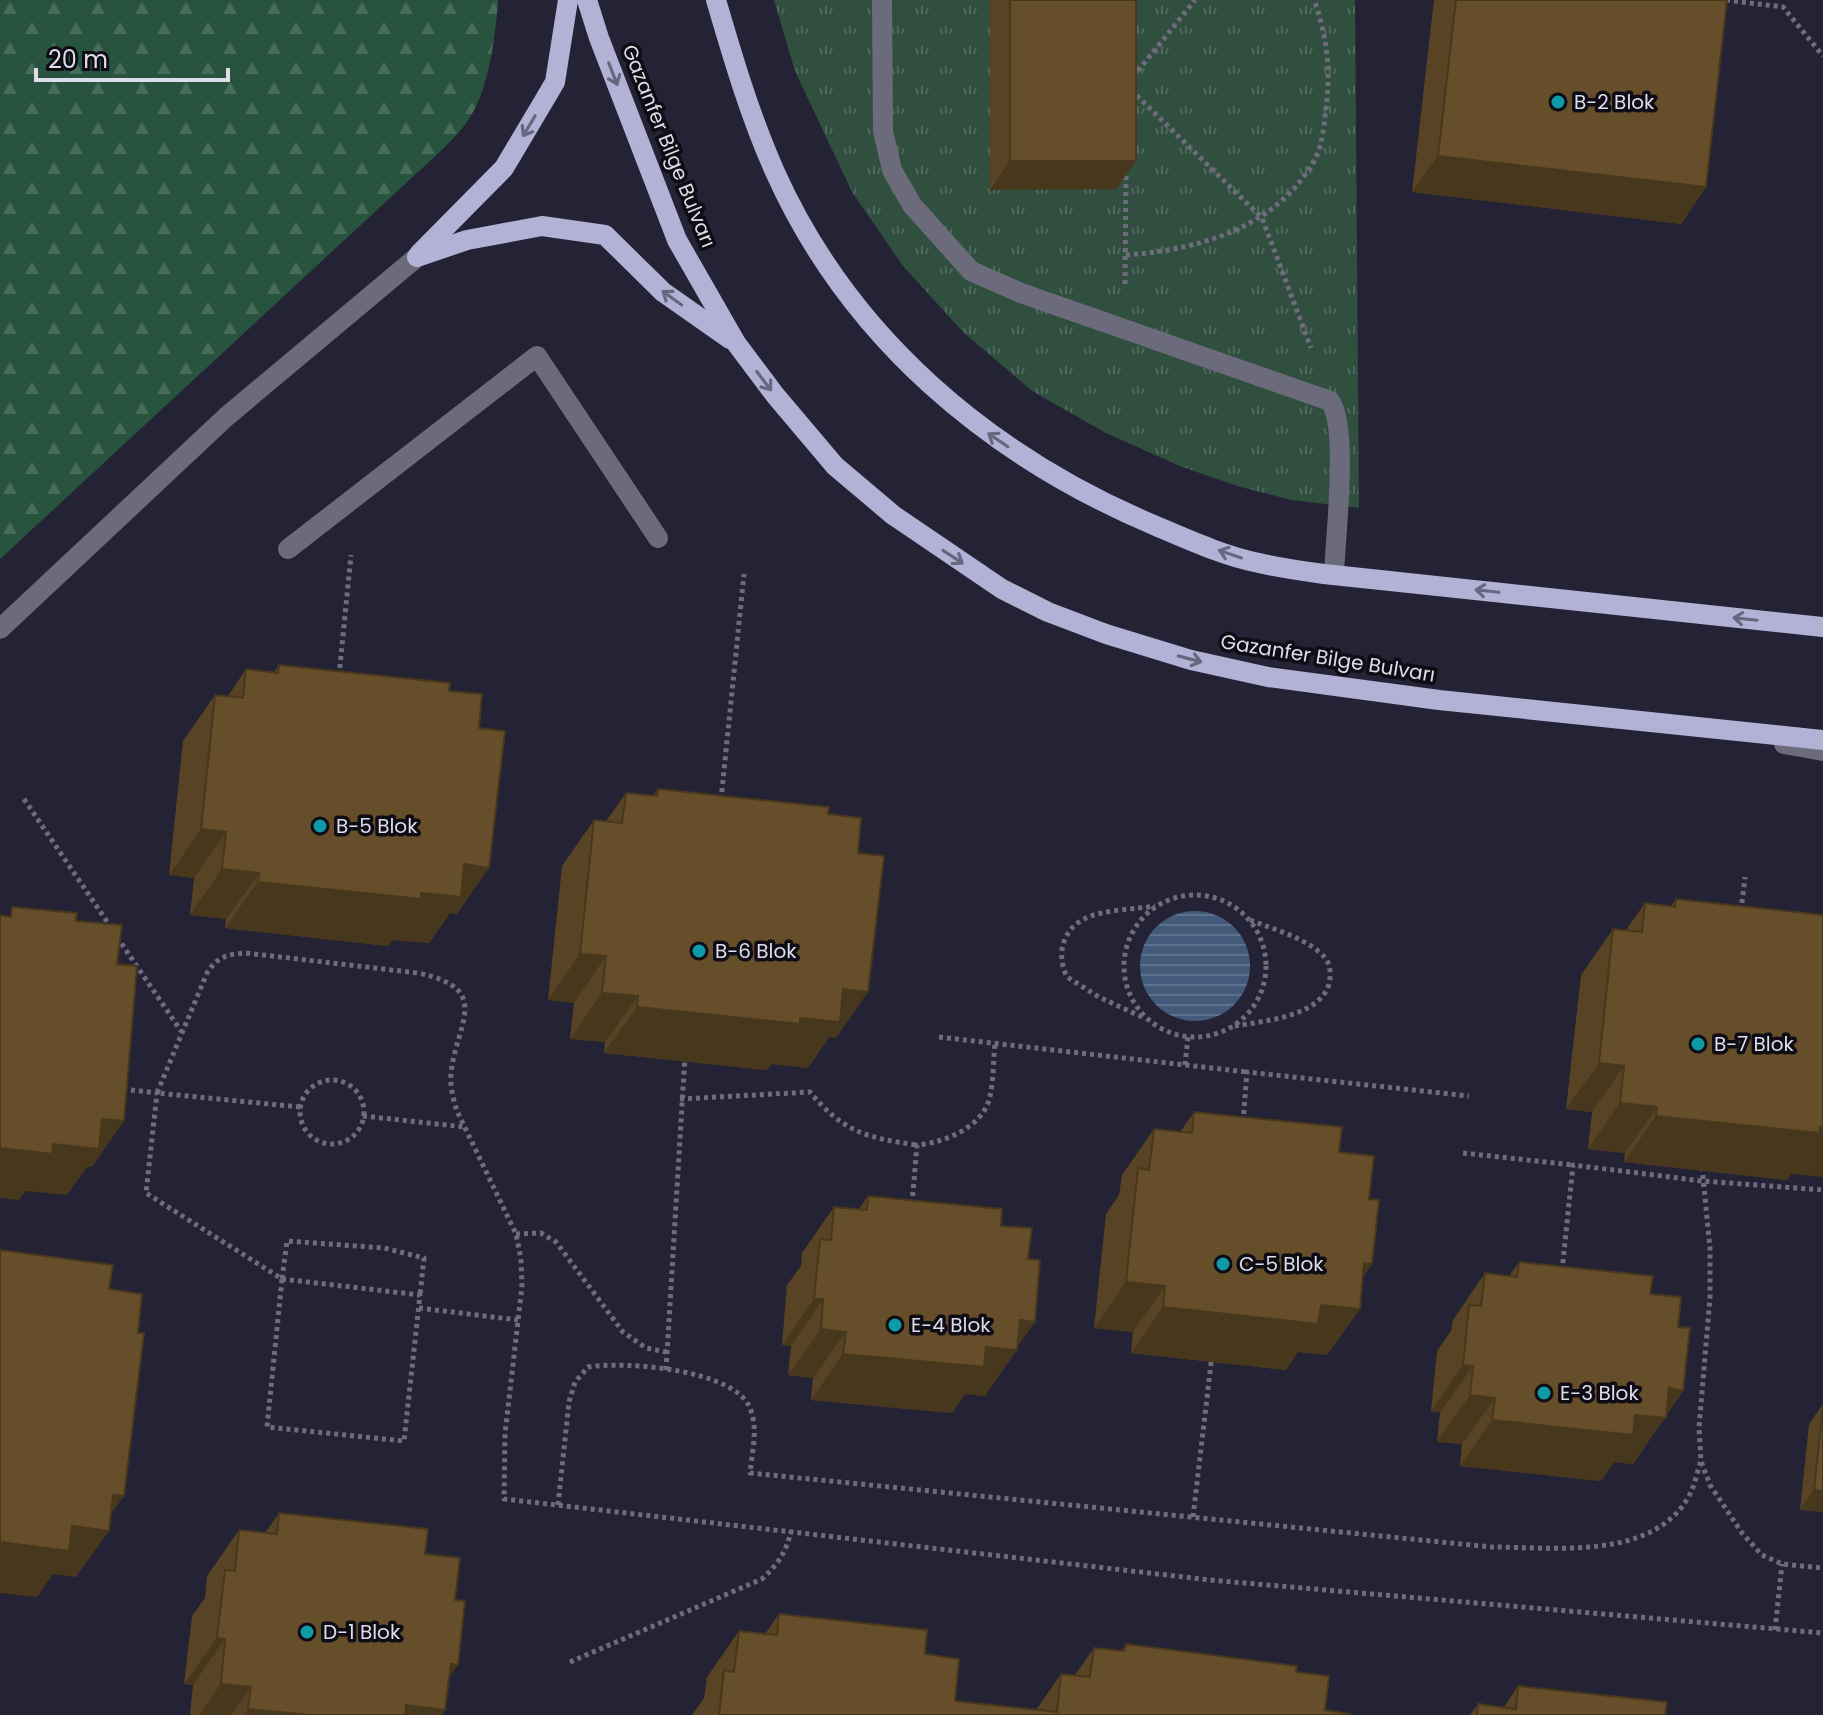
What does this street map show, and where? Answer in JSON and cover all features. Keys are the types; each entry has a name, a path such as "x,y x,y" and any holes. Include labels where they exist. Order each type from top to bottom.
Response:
{"main road":[{"path":"417,257 504,168 555,82 568,0"},
{"name":"Gazanfer Bilge Bulvarı","path":"587,0 677,240 736,343 835,466 893,515 1002,589 1048,612 1106,634 1177,656 1268,677 1439,700 1823,740"},
{"path":"716,0 739,80 775,173 813,242 861,312 913,370 992,437 1065,483 1119,511 1256,563 1334,575 1823,627"},
{"path":"417,257 467,240 542,226 605,235 663,292 736,343"}],"street":[{"path":"882,0 883,131 892,170 912,205 971,271 1021,293 1330,401 1338,418 1340,452 1334,575"},
{"path":"0,629 226,417 417,257"},
{"path":"288,549 537,356 658,538"},
{"path":"1610,716 1823,751"}],"path":[{"path":"1126,85 1195,0"},
{"path":"1126,255 1186,246 1227,235 1262,218 1293,190 1315,160 1323,132 1328,93 1328,57 1314,0"},
{"path":"1726,0 1783,7 1823,56"},
{"path":"1126,71 1126,100"},
{"path":"1126,85 1262,218 1330,401"},
{"path":"1124,329 1126,162"},
{"path":"338,683 352,545"},
{"path":"720,807 744,574"},
{"path":"24,799 182,1032"},
{"path":"1740,921 1745,877"},
{"path":"1185,895 1209,896 1231,905 1250,920 1303,941 1321,953 1329,963 1328,991 1305,1009 1285,1017 1234,1026 1212,1035 1188,1037 1166,1032 1067,977 1060,956 1070,929 1087,917 1159,905 1185,895"},
{"path":"1146,1019 1132,1001 1124,979 1123,956 1130,934 1145,915 1159,905"},
{"path":"1234,1026 1252,1009 1263,988 1265,976 1261,941 1250,920"},
{"path":"420,1295 282,1279 146,1193 157,1093 215,960 230,954 246,953 441,978 456,988 464,1001 466,1019 451,1075 454,1102 516,1234 522,1273 505,1434 504,1499 1210,1580 1823,1633"},
{"path":"939,1037 1469,1096"},
{"path":"1185,1065 1188,1037"},
{"path":"680,1099 810,1092 827,1113 849,1128 869,1136 917,1145 935,1144 958,1134 978,1117 989,1102 995,1043"},
{"path":"666,1370 680,1099 686,1045"},
{"path":"1242,1129 1247,1072"},
{"path":"334,1081 352,1088 363,1105 363,1116 355,1134 337,1143 326,1143 308,1133 302,1123 300,1107 306,1093 314,1085 334,1081"},
{"path":"116,1088 300,1107"},
{"path":"363,1116 466,1127"},
{"path":"911,1219 917,1145"},
{"path":"1463,1153 1702,1181 1823,1190"},
{"path":"1703,1157 1710,1285 1699,1428 1701,1461 1710,1485 1742,1533 1762,1555 1782,1564 1823,1568"},
{"path":"1561,1285 1573,1165"},
{"path":"516,1234 541,1233 556,1242 623,1332 646,1348 667,1352"},
{"path":"287,1241 384,1248 424,1258 420,1295 404,1441 267,1427 287,1241"},
{"path":"419,1308 518,1320"},
{"path":"1193,1517 1212,1353"},
{"path":"558,1505 569,1402 575,1382 588,1367 607,1364 699,1375 720,1381 736,1391 748,1403 755,1430 750,1473 1491,1547 1607,1545 1635,1540 1674,1517 1690,1495 1701,1461"},
{"path":"570,1662 762,1579 779,1563 791,1531"},
{"path":"1775,1630 1782,1564"}],"green space":[{"path":"0,0 498,0 487,76 477,105 459,132 0,559"},
{"path":"774,0 1355,0 1359,508 1292,500 1237,486 1180,466 1106,433 1032,391 963,332 903,266 852,192 795,71"}],"water":[{"path":"1195,911 1216,915 1234,927 1246,945 1250,966 1246,987 1234,1005 1216,1017 1195,1021 1174,1017 1156,1005 1144,987 1140,966 1144,945 1156,927 1174,915"}],"building":[{"path":"1010,0 1136,0 1136,161 1010,161"},
{"name":"B-2 Blok","path":"1456,0 1727,0 1706,187 1438,156"},
{"name":"B-5 Blok","path":"279,665 450,683 449,691 482,694 479,728 505,731 489,868 464,864 461,897 421,893 421,899 258,882 259,873 222,869 226,832 201,829 215,695 243,698 246,669 278,673"},
{"name":"B-6 Blok","path":"658,789 829,807 828,814 861,818 858,853 884,856 868,992 843,989 840,1022 800,1018 800,1024 637,1007 638,996 602,993 606,956 580,954 594,820 622,823 626,793 657,796"},
{"name":"B-7 Blok","path":"1676,899 1823,915 1823,1127 1820,1127 1819,1133 1656,1116 1657,1107 1620,1103 1624,1066 1599,1063 1613,929 1642,932 1645,903 1675,907"},
{"path":"12,907 77,913 76,921 122,925 117,964 137,966 124,1121 102,1119 99,1149 53,1144 52,1154 0,1148 0,915 11,917"},
{"name":"C-5 Blok","path":"1194,1112 1342,1127 1339,1152 1374,1156 1369,1199 1379,1200 1372,1264 1364,1263 1360,1309 1321,1305 1318,1324 1163,1307 1165,1286 1126,1282 1138,1168 1149,1170 1154,1129 1192,1133"},
{"name":"E-4 Blok","path":"868,1196 1002,1209 1001,1226 1032,1228 1028,1259 1040,1260 1035,1322 1020,1320 1017,1350 986,1347 984,1367 843,1354 846,1332 821,1329 823,1299 814,1299 820,1239 831,1240 834,1207 867,1210"},
{"path":"0,1250 113,1265 109,1289 142,1294 138,1333 144,1333 124,1496 113,1495 109,1531 72,1526 69,1551 0,1542"},
{"name":"E-3 Blok","path":"1519,1262 1653,1276 1650,1294 1681,1297 1678,1327 1690,1328 1683,1391 1669,1388 1666,1418 1635,1415 1633,1435 1492,1420 1495,1398 1470,1395 1473,1366 1463,1365 1469,1305 1481,1306 1485,1273 1517,1277"},
{"path":"1823,1406 1823,1491 1814,1490"},
{"name":"D-1 Blok","path":"279,1513 428,1529 425,1554 460,1558 455,1600 465,1601 458,1665 451,1664 445,1710 406,1705 405,1715 309,1715 248,1709 251,1687 221,1684 225,1639 217,1638 225,1570 235,1571 239,1530 277,1534"},
{"path":"779,1614 927,1630 925,1654 959,1659 955,1701 1057,1712 1061,1674 1090,1677 1094,1648 1124,1651 1126,1644 1297,1666 1296,1672 1329,1676 1325,1710 1350,1715 719,1715 724,1670 734,1672 739,1631 777,1635"},
{"path":"1518,1686 1667,1702 1665,1715 1477,1715 1478,1704 1516,1709"}],"place":[{"name":"B-2 Blok","path":"1558,102"},
{"name":"B-5 Blok","path":"320,826"},
{"name":"B-6 Blok","path":"699,951"},
{"name":"B-7 Blok","path":"1698,1044"},
{"name":"C-5 Blok","path":"1223,1264"},
{"name":"E-4 Blok","path":"895,1325"},
{"name":"E-3 Blok","path":"1544,1393"},
{"name":"D-1 Blok","path":"307,1632"}]}
